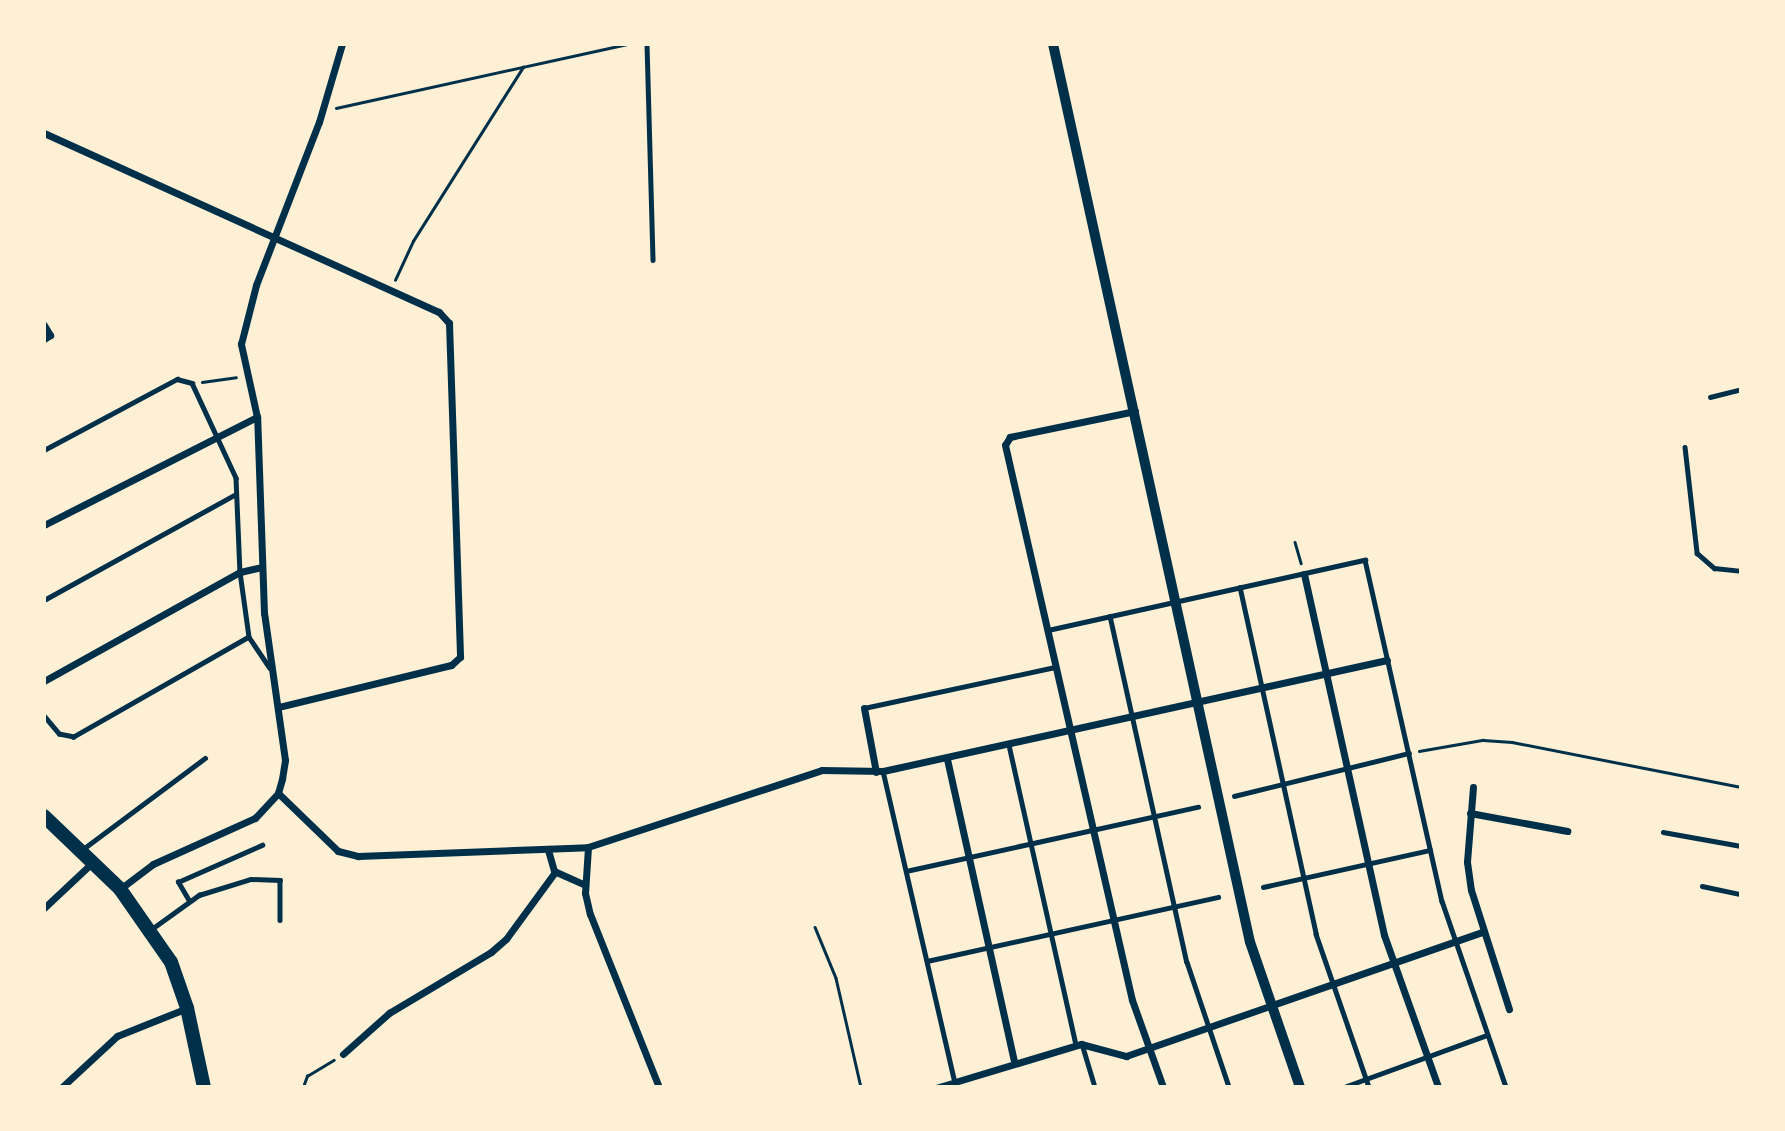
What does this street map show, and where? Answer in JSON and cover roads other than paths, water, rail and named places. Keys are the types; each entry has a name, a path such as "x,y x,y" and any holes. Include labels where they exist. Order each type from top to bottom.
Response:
{"highway":[{"path":"44,816 120,889 171,962 187,1008 204,1087"}],"street":[{"path":"120,889 153,864 255,818 278,793 285,760 261,567 257,417 241,344 273,238 322,111 342,44"},
{"path":"1053,44 1250,942 1300,1087"},
{"path":"44,133 439,312 449,323 460,657 451,665 279,708"},
{"path":"44,325 50,335 44,339"},
{"path":"1135,411 1007,440 1047,630 1114,919 1149,1048 1163,1087"},
{"path":"44,525 215,435 257,417"},
{"path":"44,681 240,572 261,567"},
{"path":"1304,574 1368,865 1394,962 1438,1087"},
{"path":"278,793 338,850 358,856 588,847 822,771 878,772 947,759 1387,660"},
{"path":"864,709 878,772"},
{"path":"947,759 1014,1060"},
{"path":"1473,787 1467,862 1484,931 1509,1009"},
{"path":"1470,813 1567,831"},
{"path":"588,847 585,885 590,914 659,1087"},
{"path":"548,850 555,872 585,885"},
{"path":"44,908 92,863"},
{"path":"343,1054 389,1013 491,952 515,928 555,872"},
{"path":"955,1082 1014,1060 1079,1045 1126,1056 1484,931"},
{"path":"62,1087 117,1036 187,1008"}],"lane":[{"path":"647,44 653,260"},
{"path":"44,450 177,379 192,383 236,478 240,572 249,637 272,670"},
{"path":"1710,397 1741,388"},
{"path":"1685,447 1697,553 1714,568 1741,571"},
{"path":"44,600 237,494"},
{"path":"1047,630 1365,561 1430,850 1455,941 1506,1087"},
{"path":"1240,587 1305,878 1332,984 1369,1087"},
{"path":"1110,616 1175,906 1208,1028 1229,1087"},
{"path":"44,716 59,734 74,737 249,637"},
{"path":"864,709 1056,666"},
{"path":"1009,745 1050,934 1079,1045 1095,1087"},
{"path":"1234,796 1284,786 1409,753"},
{"path":"80,851 205,758"},
{"path":"878,772 906,871 955,1082 937,1087"},
{"path":"906,871 1198,807"},
{"path":"1663,832 1741,846"},
{"path":"189,901 178,882 262,845"},
{"path":"1263,887 1430,850"},
{"path":"149,931 189,901 234,883 280,880 280,920"},
{"path":"1702,886 1741,894"},
{"path":"927,961 1218,897"},
{"path":"1344,1087 1487,1035"}]}
